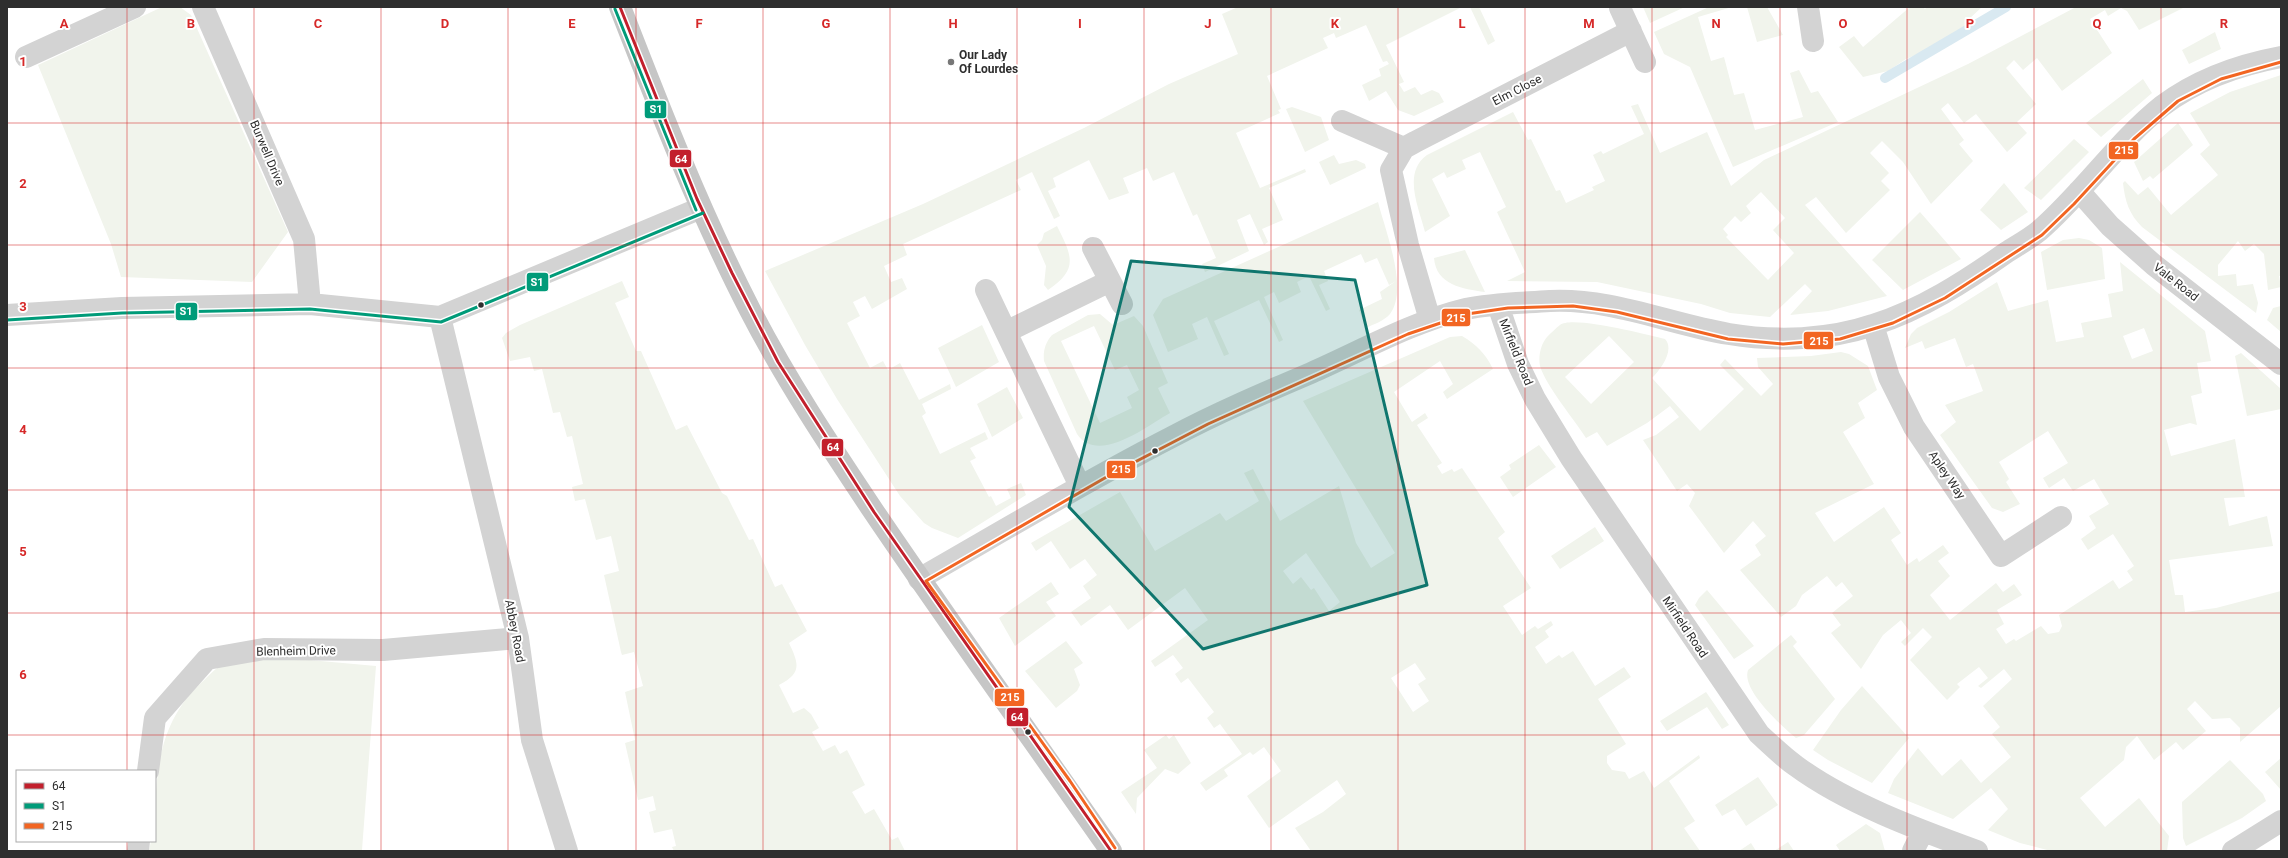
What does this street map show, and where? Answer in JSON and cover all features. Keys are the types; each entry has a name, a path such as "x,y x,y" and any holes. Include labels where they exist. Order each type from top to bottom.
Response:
{"main road":[{"path":"620,7 701,208 751,311 820,432 919,580 1066,784 1111,851"}],"street":[{"path":"26,57 136,7"},
{"name":"Burwell Drive","path":"203,7 304,239 310,304"},
{"path":"1808,7 1813,41"},
{"path":"1620,8 1645,62"},
{"name":"Elm Close","path":"1404,148 1631,31"},
{"path":"1498,305 1555,301 1606,304 1730,334 1769,338 1822,335 1873,325 1923,303 1980,272 2036,233 2079,191 2142,124 2164,105 2207,79 2230,69 2281,57"},
{"path":"1342,121 1404,148 1391,170 1406,238 1430,320"},
{"name":"Vale Road","path":"2079,191 2110,226 2149,261 2281,364"},
{"path":"7,315 122,308 310,304 440,317 701,208"},
{"path":"1093,248 1122,304"},
{"path":"1006,332 1110,281"},
{"path":"986,290 1080,486"},
{"name":"Mirfield Road","path":"919,580 1080,486 1171,437 1262,394 1430,320 1469,309 1498,305 1518,364 1541,409 1571,458 1759,734 1795,766 1831,789 1923,831 1977,851"},
{"name":"Abbey Road","path":"440,317 518,638 532,740 567,851"},
{"name":"Apley Way","path":"1873,325 1889,377 1914,427 2001,556 2061,517"},
{"name":"Blenheim Drive","path":"148,770 154,718 207,659 264,649 383,650 518,638"},
{"path":"2233,851 2281,821"},
{"path":"1913,851 1923,831"}],"highlighted area":[{"path":"1131,261 1355,280 1427,585 1203,649 1069,507"}],"shaded area":[{"path":"162,7 180,7 191,15 288,232 252,282 121,277 111,244 38,65"},
{"path":"1238,7 1462,7 1386,45 1404,82 1399,84 1404,92 1415,87 1421,95 1432,90 1439,93 1444,102 1414,116 1398,110 1386,91 1369,101 1362,85 1381,76 1379,69 1389,64 1387,61 1383,62 1366,25 1336,38 1334,33 1323,38 1328,48 1267,76 1281,109 1278,110 1280,113 1236,133 1260,188 1305,169 1306,172 1269,188 1283,220 1262,229 1268,242 1264,245 1250,214 1237,220 1249,251 1205,272 1202,264 1216,258 1197,214 1193,216 1174,172 1153,181 1147,168 1123,178 1129,193 1109,200 1089,160 1053,178 1056,187 1048,191 1060,216 1054,219 1032,172 1016,180 1021,190 903,244 907,255 884,266 891,282 902,278 907,289 872,309 865,296 853,302 860,316 847,323 870,368 883,361 888,370 900,363 919,400 950,384 951,389 922,404 926,413 922,416 940,454 985,432 988,439 970,448 976,458 970,461 989,497 991,496 996,506 1011,498 1007,489 1021,483 1026,495 958,538 932,528 924,523 900,496 837,399 805,345 765,271 923,204 1084,128 1169,84 1238,54 1222,14"},
{"path":"1470,7 1479,7 1495,41 1488,45"},
{"path":"1643,7 1685,7 1650,23"},
{"path":"1709,7 1732,7 1698,17 1711,61 1724,57 1734,95 1744,93 1755,130 1803,117 1790,73 1799,70 1811,93 1818,91 1838,122 1733,167 1690,67 1664,54 1654,32"},
{"path":"1747,7 1767,7 1783,35 1757,42"},
{"path":"1910,7 1923,7 1925,9 1927,7 1982,7 1969,19 1974,26 1942,44 1906,59 1888,71 1863,77 1839,47 1854,36 1863,47"},
{"path":"2076,7 2185,7 2139,30 2127,11 2121,8 2108,16 2105,10 2090,19 2112,53 2062,91 2037,58 2023,70 2014,60 2006,68 2036,104 2017,122 2027,133 2007,152 1976,114 1964,123 1948,103 1941,109 1964,140 1959,144 1973,161 1931,204 1903,162 1882,141 1870,153 1889,173 1881,181 1890,190 1846,233 1816,197 1805,205 1887,296 1828,311 1790,315 1812,291 1805,284 1770,317 1730,313 1701,304 1597,282 1507,281 1525,272 1497,212 1506,207 1480,152 1462,160 1466,169 1447,178 1444,172 1432,179 1450,216 1425,232 1416,202 1414,181 1415,171 1419,162 1427,155 1513,112 1528,140 1531,139 1556,191 1560,190 1566,203 1594,190 1592,187 1605,181 1593,155 1601,151 1603,154 1644,134 1631,106 1638,104 1660,153 1707,132 1731,186 1764,160 1968,64","holes":["1761,192 1785,218 1773,230 1794,253 1768,280 1726,237 1728,235 1723,229 1735,216 1741,222 1751,213 1746,206"]},
{"path":"2215,32 2221,49 2189,64 2182,50"},
{"path":"2281,75 2281,276 2279,276 2281,287 2268,290 2264,254 2254,244 2245,251 2238,241 2218,265 2218,276 2236,274 2237,286 2253,284 2258,303 2256,313 2142,227 2128,207 2123,183 2125,181 2138,195 2148,187 2171,215 2218,175 2200,154 2210,145 2190,113 2230,92"},
{"path":"2143,79 2152,93 2101,137 2086,123"},
{"path":"1292,107 1321,117 1329,140 1305,152 1286,109"},
{"path":"2178,123 2193,145 2153,179 2150,176 2143,181 2134,162"},
{"path":"2074,139 2089,152 2041,200 2024,188"},
{"path":"1334,155 1339,164 1356,160 1365,164 1366,168 1330,185 1319,162"},
{"path":"2004,183 2028,212 2001,230 1980,210"},
{"path":"1378,202 1394,259 1397,290 1395,303 1390,314 1385,319 1366,328 1359,310 1382,299 1380,292 1396,281 1389,285 1377,258 1365,263 1361,254 1324,271 1328,281 1319,285 1330,309 1326,311 1309,276 1297,282 1301,292 1279,303 1274,292 1264,297 1283,340 1279,342 1259,300 1214,321 1229,354 1224,356 1207,317 1192,324 1198,339 1168,352 1153,315 1163,299"},
{"path":"1920,212 1961,259 1903,290 1872,260"},
{"path":"1057,226 1069,254 1070,261 1065,275 1048,290 1044,285 1046,266 1037,245 1042,240 1044,233"},
{"path":"2079,238 2089,240 2102,248 2105,279 2047,290 2041,252 2063,240"},
{"path":"1465,250 1485,292 1452,284 1445,280 1436,267 1434,258"},
{"path":"2120,262 2205,331 2211,361 2197,363 2202,393 2191,396 2197,425 2190,423 2164,430 2171,456 2235,439 2245,497 2224,498 2229,526 2267,516 2273,546 2169,560 2175,595 2183,595 2185,612 2216,608 2281,591 2281,706 2240,742 2240,728 2230,718 2212,719 2195,701 2187,709 2206,731 2183,750 2176,742 2154,760 2137,736 2126,747 2124,760 2080,798 2105,827 2139,798 2169,836 2167,851 2051,851 2020,843 1988,830 2008,809 1991,788 1953,819 1888,793 1894,779 1918,748 1942,776 1961,759 1981,783 2011,757 1992,734 2000,727 1983,706 2012,679 2004,669 1981,688 1978,686 1988,678 1979,667 1957,684 1960,687 1947,700 1910,660 1932,637 1923,628 1905,646 1901,642 1911,633 1901,620 1883,635 1861,669 1831,633 1841,625 1832,613 1853,596 1842,582 1836,587 1827,576 1802,595 1796,606 1781,617 1740,570 1761,555 1755,545 1766,536 1753,521 1724,553 1689,506 1695,493 1687,484 1677,491 1643,440 1656,435 1679,417 1670,406 1647,423 1607,446 1597,432 1586,438 1548,383 1539,362 1540,350 1545,340 1560,325 1567,323 1579,322 1594,324 1665,339 1668,343 1668,354 1663,365 1652,378 1700,431 1744,389 1720,365 1725,359 1761,396 1773,384 1758,367 1757,358 1811,356 1841,352 1849,354 1868,366 1877,390 1858,403 1865,418 1843,432 1874,484 1815,513 1834,542 1884,507 1901,533 1891,540 1907,565 1917,558 1919,562 1943,545 1949,553 1938,561 1950,576 1930,595 1950,620 1996,583 2003,592 2014,584 2022,595 1997,610 2004,624 1996,629 2006,644 2014,639 2016,641 2041,626 2048,634 2059,632 2062,626 2059,615 2113,580 2119,589 2133,580 2127,571 2134,566 2113,534 2088,550 2081,539 2096,528 2089,516 2109,504 2094,479 2073,491 2064,478 2049,488 2043,478 2068,463 2048,431 1999,462 2009,479 2006,482 2020,504 2003,512 1992,508 1940,435 1956,422 1945,405 1983,391 1973,364 1966,367 1955,338 1925,349 1922,341 1905,348 1911,334 1917,328 1949,312 1997,282 2008,311 2048,300 2056,342 2084,337 2081,323 2112,317 2108,294 2123,291","holes":["2144,328 2153,351 2132,359 2123,336","1609,336 1634,362 1591,404 1565,377"]},
{"path":"622,281 629,297 615,303 636,351 641,351 676,430 687,425 722,493 727,496 749,540 753,539 775,587 782,584 807,631 789,643 795,657 795,672 786,681 779,685 793,713 804,708 811,714 819,728 812,732 823,751 835,745 840,754 847,750 865,785 852,792 865,814 874,809 892,840 898,837 905,851 674,851 672,847 676,846 672,829 654,833 649,812 656,810 653,796 638,800 625,743 635,740 625,692 643,686 634,652 622,655 604,575 619,571 611,536 596,540 585,499 575,501 572,487 583,484 572,436 567,437 560,412 553,413 542,369 534,371 530,357 510,361 502,338 506,333 520,325"},
{"path":"2281,306 2281,332 2267,320 2273,308"},
{"path":"1100,314 1113,325 1134,316 1143,326 1168,383 1158,388 1170,413 1136,434 1123,440 1097,446 1086,443 1077,434 1044,361 1045,347 1052,335 1088,315","holes":["1094,326 1115,370 1127,365 1139,390 1127,397 1132,408 1100,423 1061,341"]},
{"path":"982,325 999,362 956,387 938,348"},
{"path":"1462,336 1472,343 1484,354 1493,369 1447,399 1443,392 1453,384 1440,361 1394,392 1412,422 1425,413 1428,418 1417,425 1442,463 1437,466 1442,474 1452,469 1454,472 1462,468 1505,532 1498,538 1531,588 1503,606 1522,635 1535,626 1538,629 1551,621 1553,625 1545,631 1549,637 1535,647 1546,664 1559,655 1562,658 1573,651 1595,686 1624,667 1631,677 1598,699 1626,744 1607,756 1607,763 1612,770 1625,772 1629,779 1644,771 1654,788 1699,755 1700,758 1669,781 1695,821 1684,828 1700,851 1311,851 1295,828 1323,812 1346,794 1337,780 1269,828 1247,796 1281,771 1264,747 1253,755 1250,752 1224,770 1228,776 1206,791 1200,783 1242,754 1220,724 1214,728 1207,718 1214,712 1188,678 1181,683 1175,674 1183,668 1173,655 1155,667 1151,661 1208,620 1185,588 1128,630 1110,605 1081,626 1071,612 1091,598 1083,586 1097,575 1085,559 1070,569 1051,541 1036,551 1031,543 1120,492 1155,551 1220,513 1226,521 1259,501 1244,473 1253,469 1280,521 1339,486 1356,543 1371,568 1395,553 1303,401 1450,337","holes":["1306,553 1340,602 1329,611 1314,588 1311,590 1301,577 1293,584 1283,571","1415,663 1426,679 1418,684 1429,701 1413,712 1391,678"]},
{"path":"2241,353 2281,389 2281,409 2247,416 2235,356"},
{"path":"1007,387 1023,418 992,437 977,404"},
{"path":"1539,445 1556,467 1513,497 1500,477 1511,469 1509,465"},
{"path":"1595,527 1604,541 1560,569 1551,556"},
{"path":"1051,582 1059,594 1046,602 1056,616 1015,646 999,618"},
{"path":"1707,590 1754,646 1734,659 1695,605 1699,598"},
{"path":"1791,635 1797,642 1793,646 1835,699 1804,735 1796,738 1764,707 1756,697 1747,678 1748,670"},
{"path":"1066,641 1083,663 1074,669 1080,685 1077,691 1056,708 1025,671"},
{"path":"253,655 376,666 362,850 149,851 151,842 156,842 157,776 166,735 186,699 216,669"},
{"path":"1862,686 1909,738 1872,783 1828,760 1813,750 1841,710"},
{"path":"1706,692 1729,725 1722,729 1707,707 1667,731 1660,721"},
{"path":"1166,735 1169,739 1174,735 1191,763 1178,774 1165,769 1137,798 1136,814 1121,792 1157,768 1144,750"},
{"path":"2281,758 2281,790 2265,772"},
{"path":"2230,760 2263,794 2266,801 2242,818 2186,846 2183,838 2182,802"},
{"path":"1758,777 1778,805 1746,826 1735,809 1722,816 1715,805"},
{"path":"1866,824 1880,833 1885,851 1840,851 1836,845"},
{"path":"1788,842 1794,851 1774,851"},
{"path":"1751,843 1756,851 1739,851"}],"waterway":[{"path":"1885,78 2006,7"}],"transit line":[{"name":"64","path":"620,7 697,199 732,273 778,362 874,512 1111,851"},
{"name":"S1","path":"615,9 696,210"},
{"name":"215","path":"1115,848 1070,781 926,581 1110,475 1208,424 1408,334 1467,314 1508,308 1573,306 1617,312 1728,339 1783,344 1840,339 1893,323 1945,298 2042,235 2074,204 2134,139 2178,101 2221,79 2281,62"},
{"name":"S1","path":"7,320 122,313 310,309 441,322 703,213"}],"place":[{"name":"Our Lady Of Lourdes","path":"951,62"}]}
